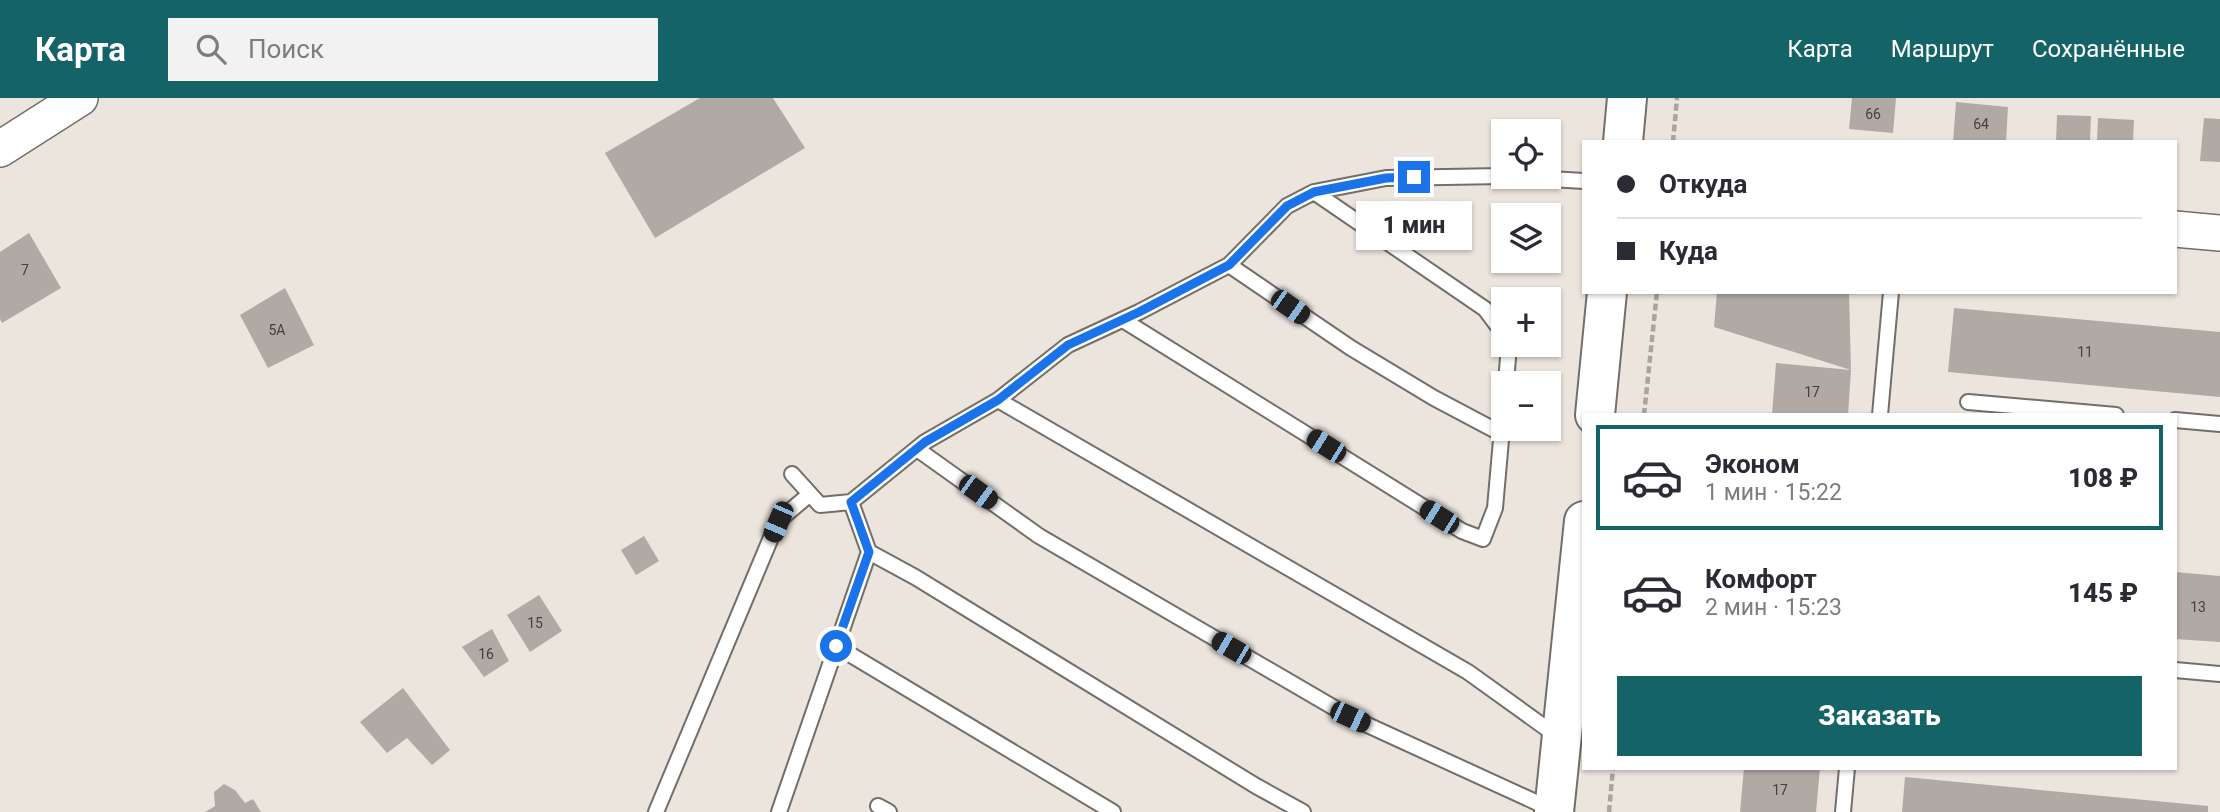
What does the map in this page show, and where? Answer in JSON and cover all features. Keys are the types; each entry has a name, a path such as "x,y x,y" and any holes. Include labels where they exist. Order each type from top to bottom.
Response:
{"main road":[{"path":"1623,140 1628,98"},
{"path":"1595,413 1607,294"},
{"path":"1554,811 1582,541"}],"street":[{"path":"0,149 80,98"},
{"path":"2177,229 2220,233"}],"lane":[{"path":"792,474 820,505 851,502 917,449 998,400 1068,345 1229,265 1287,206 1314,192 1386,178 1491,176"},
{"path":"1561,180 1582,181"},
{"path":"1314,192 1485,309 1491,317"},
{"path":"1229,265 1351,348 1434,398 1491,428"},
{"path":"1880,413 1891,294"},
{"path":"1123,320 1462,531 1483,539 1495,508 1501,441"},
{"path":"998,400 1468,672 1562,739"},
{"path":"1968,401 2095,413"},
{"path":"2177,420 2220,424"},
{"path":"917,449 1039,536 1350,717 1554,811"},
{"path":"656,812 778,522 810,494"},
{"path":"779,812 869,552 851,502"},
{"path":"869,552 915,576 1256,786 1303,812"},
{"path":"836,646 1113,812"},
{"path":"2177,670 2220,674"},
{"path":"1843,812 1847,770"}],"path":[{"path":"1673,140 1677,98"},
{"path":"1644,413 1657,294"},
{"path":"1609,812 1613,770"}],"building":[{"path":"700,98 773,98 805,148 655,238 605,153"},
{"path":"1852,98 1896,98 1893,133 1849,129"},
{"path":"1956,102 2008,107 2006,140 1953,140"},
{"path":"2057,115 2091,116 2090,140 2056,140"},
{"path":"2098,118 2134,120 2133,140 2097,140"},
{"path":"2204,118 2220,119 2220,162 2200,161"},
{"path":"29,233 61,288 2,323 0,252"},
{"path":"285,288 314,345 268,368 240,315"},
{"path":"1717,294 1849,294 1851,370 1714,327"},
{"path":"1954,308 2220,332 2220,397 1948,372"},
{"path":"1776,363 1851,370 1848,413 1772,413"},
{"path":"644,536 659,561 636,575 621,550"},
{"path":"2177,572 2220,576 2220,642 2177,639"},
{"path":"539,595 562,631 530,652 507,615"},
{"path":"492,629 509,661 484,677 462,647"},
{"path":"403,688 450,750 432,765 407,738 387,753 360,722"},
{"path":"1744,770 1820,770 1816,812 1740,812"},
{"path":"1905,777 2208,806 2208,812 1902,812"},
{"path":"224,784 235,790 245,803 253,799 261,812 205,812 215,806 214,792"}],"route":[{"path":"836,646 869,552 851,502 896,465 925,442 998,400 1068,345 1229,265 1287,206 1314,192 1386,178 1414,177"}]}
